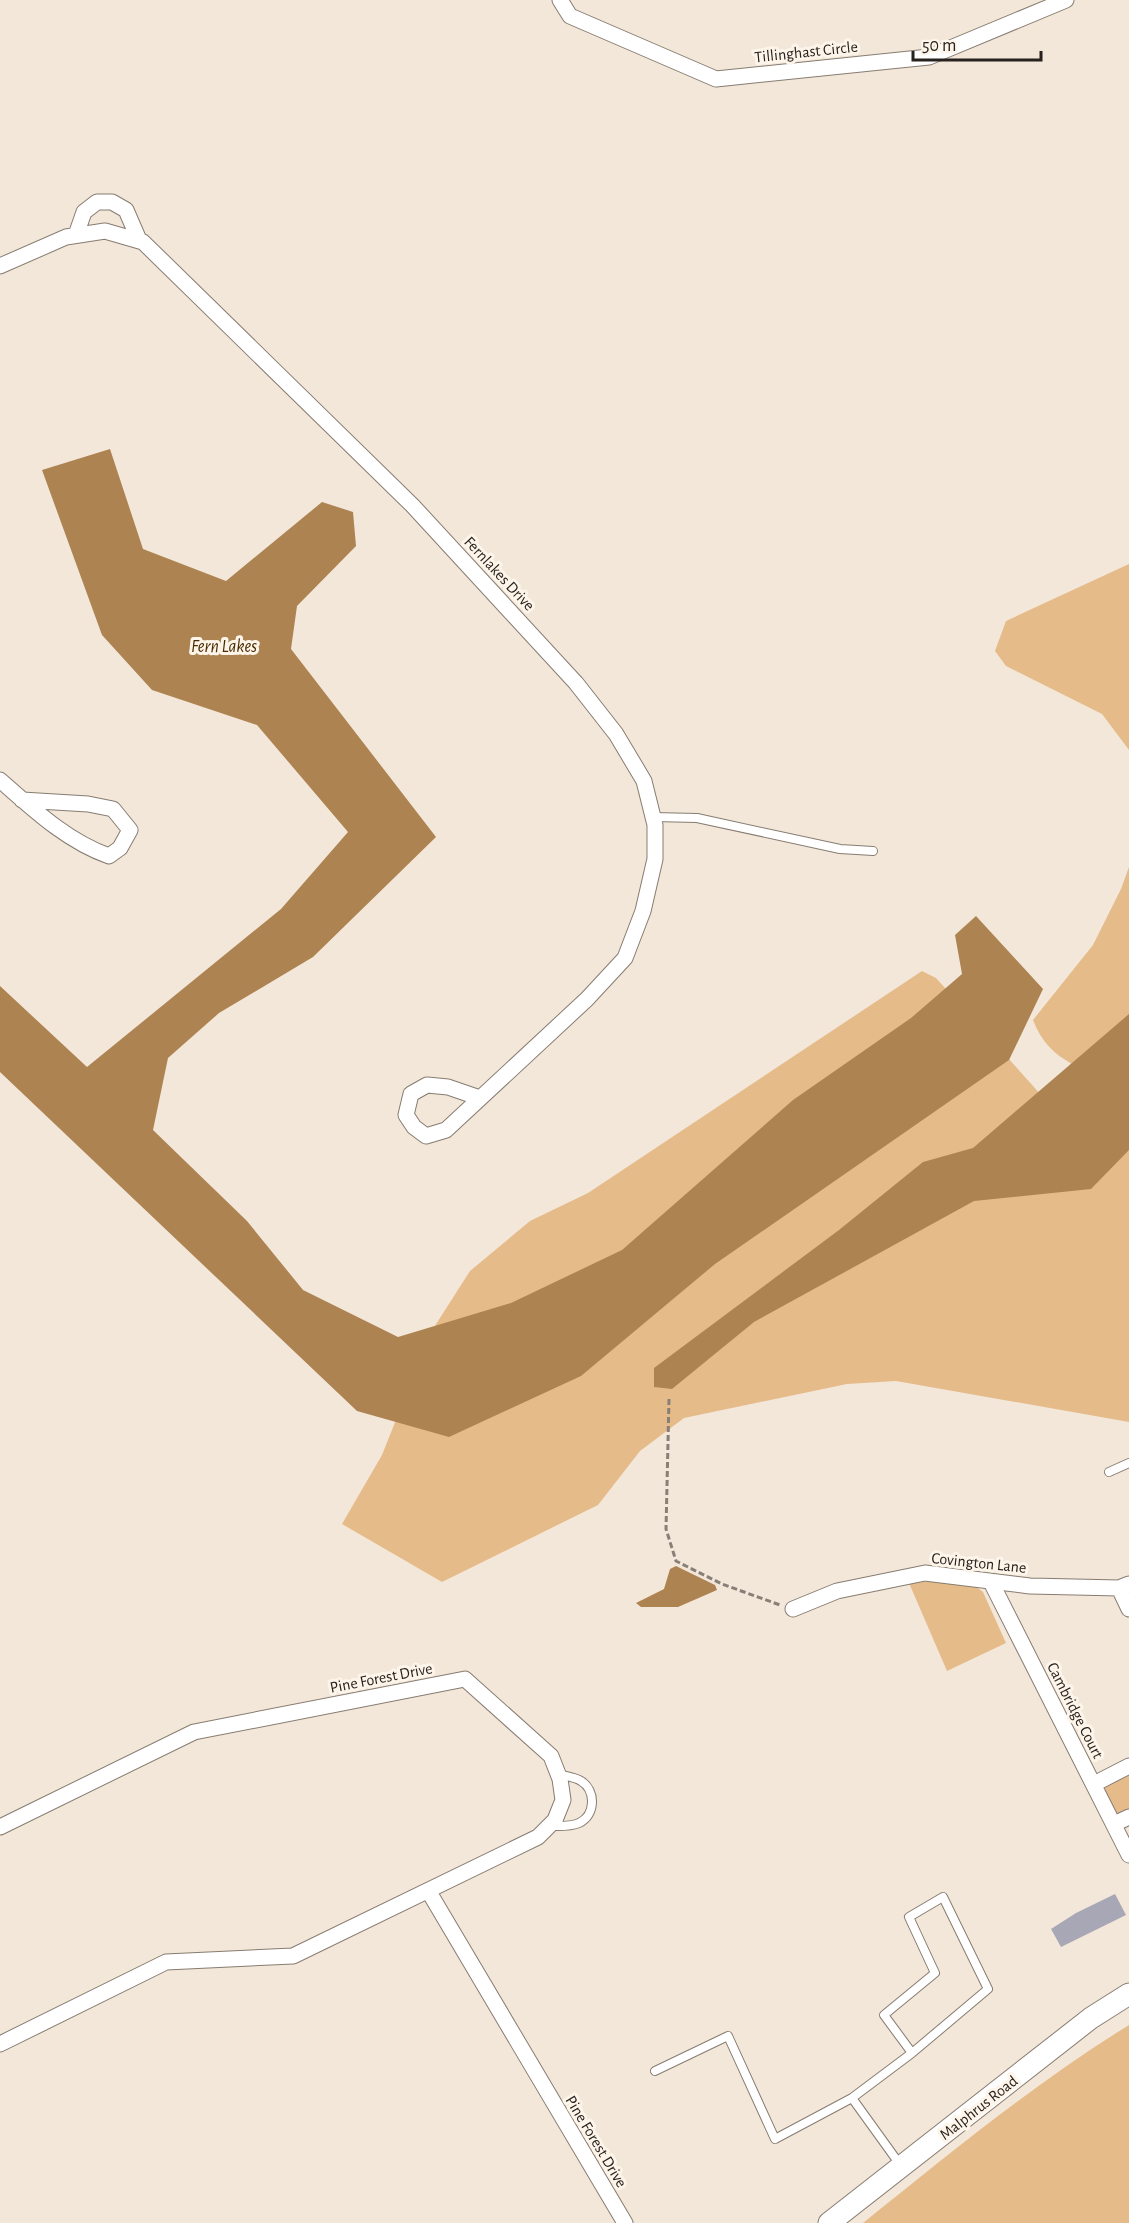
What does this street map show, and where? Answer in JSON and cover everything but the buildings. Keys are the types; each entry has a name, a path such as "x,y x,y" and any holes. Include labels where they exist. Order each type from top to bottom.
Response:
{"street":[{"name":"Tillinghast Circle","path":"560,0 570,16 716,78 929,57 1066,0"},
{"path":"76,235 84,212 97,202 112,202 126,210 140,240"},
{"name":"Fernlakes Drive","path":"0,266 66,237 76,235 105,231 140,240 412,505 576,683 616,734 644,781 653,817 655,859 643,911 625,958 587,999 446,1130 426,1136 414,1127 406,1115 411,1094 427,1085 448,1087 480,1098"},
{"path":"0,780 22,800 85,847 109,856 120,848 130,830 113,808 22,800"},
{"name":"Covington Lane","path":"793,1609 837,1591 925,1573 1030,1586 1124,1586"},
{"name":"Cambridge Court","path":"991,1582 1129,1855"},
{"path":"1124,1586 1129,1609"},
{"name":"Pine Forest Drive","path":"0,1827 194,1732 465,1679 551,1756 558,1774 563,1800 555,1820 538,1838 293,1956 166,1962 0,2044"},
{"path":"1094,1784 1129,1766"},
{"path":"1114,1824 1129,1817"},
{"name":"Pine Forest Drive","path":"429,1892 625,2223"},
{"name":"Malphrus Road","path":"829,2223 1091,2018 1129,1994"}],"lane":[{"path":"653,817 697,818 840,849 873,851"},
{"path":"1109,1472 1129,1463"},
{"path":"549,1826 580,1822 591,1812 593,1799 589,1788 580,1780 558,1774"},
{"path":"655,2071 728,2036 775,2139 852,2098 912,2053 988,1989 943,1897 909,1917 935,1973 884,2015 912,2053"},
{"path":"852,2098 902,2167"}],"path":[{"path":"669,1399 666,1528 676,1561 722,1584 793,1609"}],"shaded area":[{"path":"1129,564 1129,750 1102,714 1006,666 995,651 1006,621"},
{"path":"1129,867 1129,1086 1085,1070 1060,1056 1040,1035 1033,1020 1093,945 1121,889"},
{"path":"922,971 936,978 1042,1096 1129,1130 1129,1422 896,1381 847,1384 684,1418 640,1451 598,1505 442,1582 342,1524 382,1455 431,1332 470,1271 530,1221 588,1193"},
{"path":"966,1579 983,1592 1006,1643 947,1671 909,1583"},
{"path":"1129,1772 1129,1813 1118,1818 1102,1786"},
{"path":"1129,2025 1129,2223 863,2223 1026,2095"}],"water":[{"name":"Fern Lakes","path":"110,449 143,549 226,581 322,502 353,512 356,546 297,606 291,649 436,837 313,957 219,1013 168,1058 153,1130 247,1221 303,1290 398,1337 511,1303 622,1250 793,1100 911,1018 962,974 955,935 976,916 1043,989 1009,1060 715,1264 581,1376 449,1437 357,1411 0,1072 0,986 87,1067 281,909 348,832 257,725 152,690 102,635 42,470"},
{"path":"1129,1014 1129,1150 1091,1189 974,1201 754,1322 672,1389 654,1387 654,1368 839,1230 923,1162 973,1148"},
{"path":"676,1566 715,1585 717,1590 678,1607 641,1607 636,1603 664,1589 670,1569"}]}
